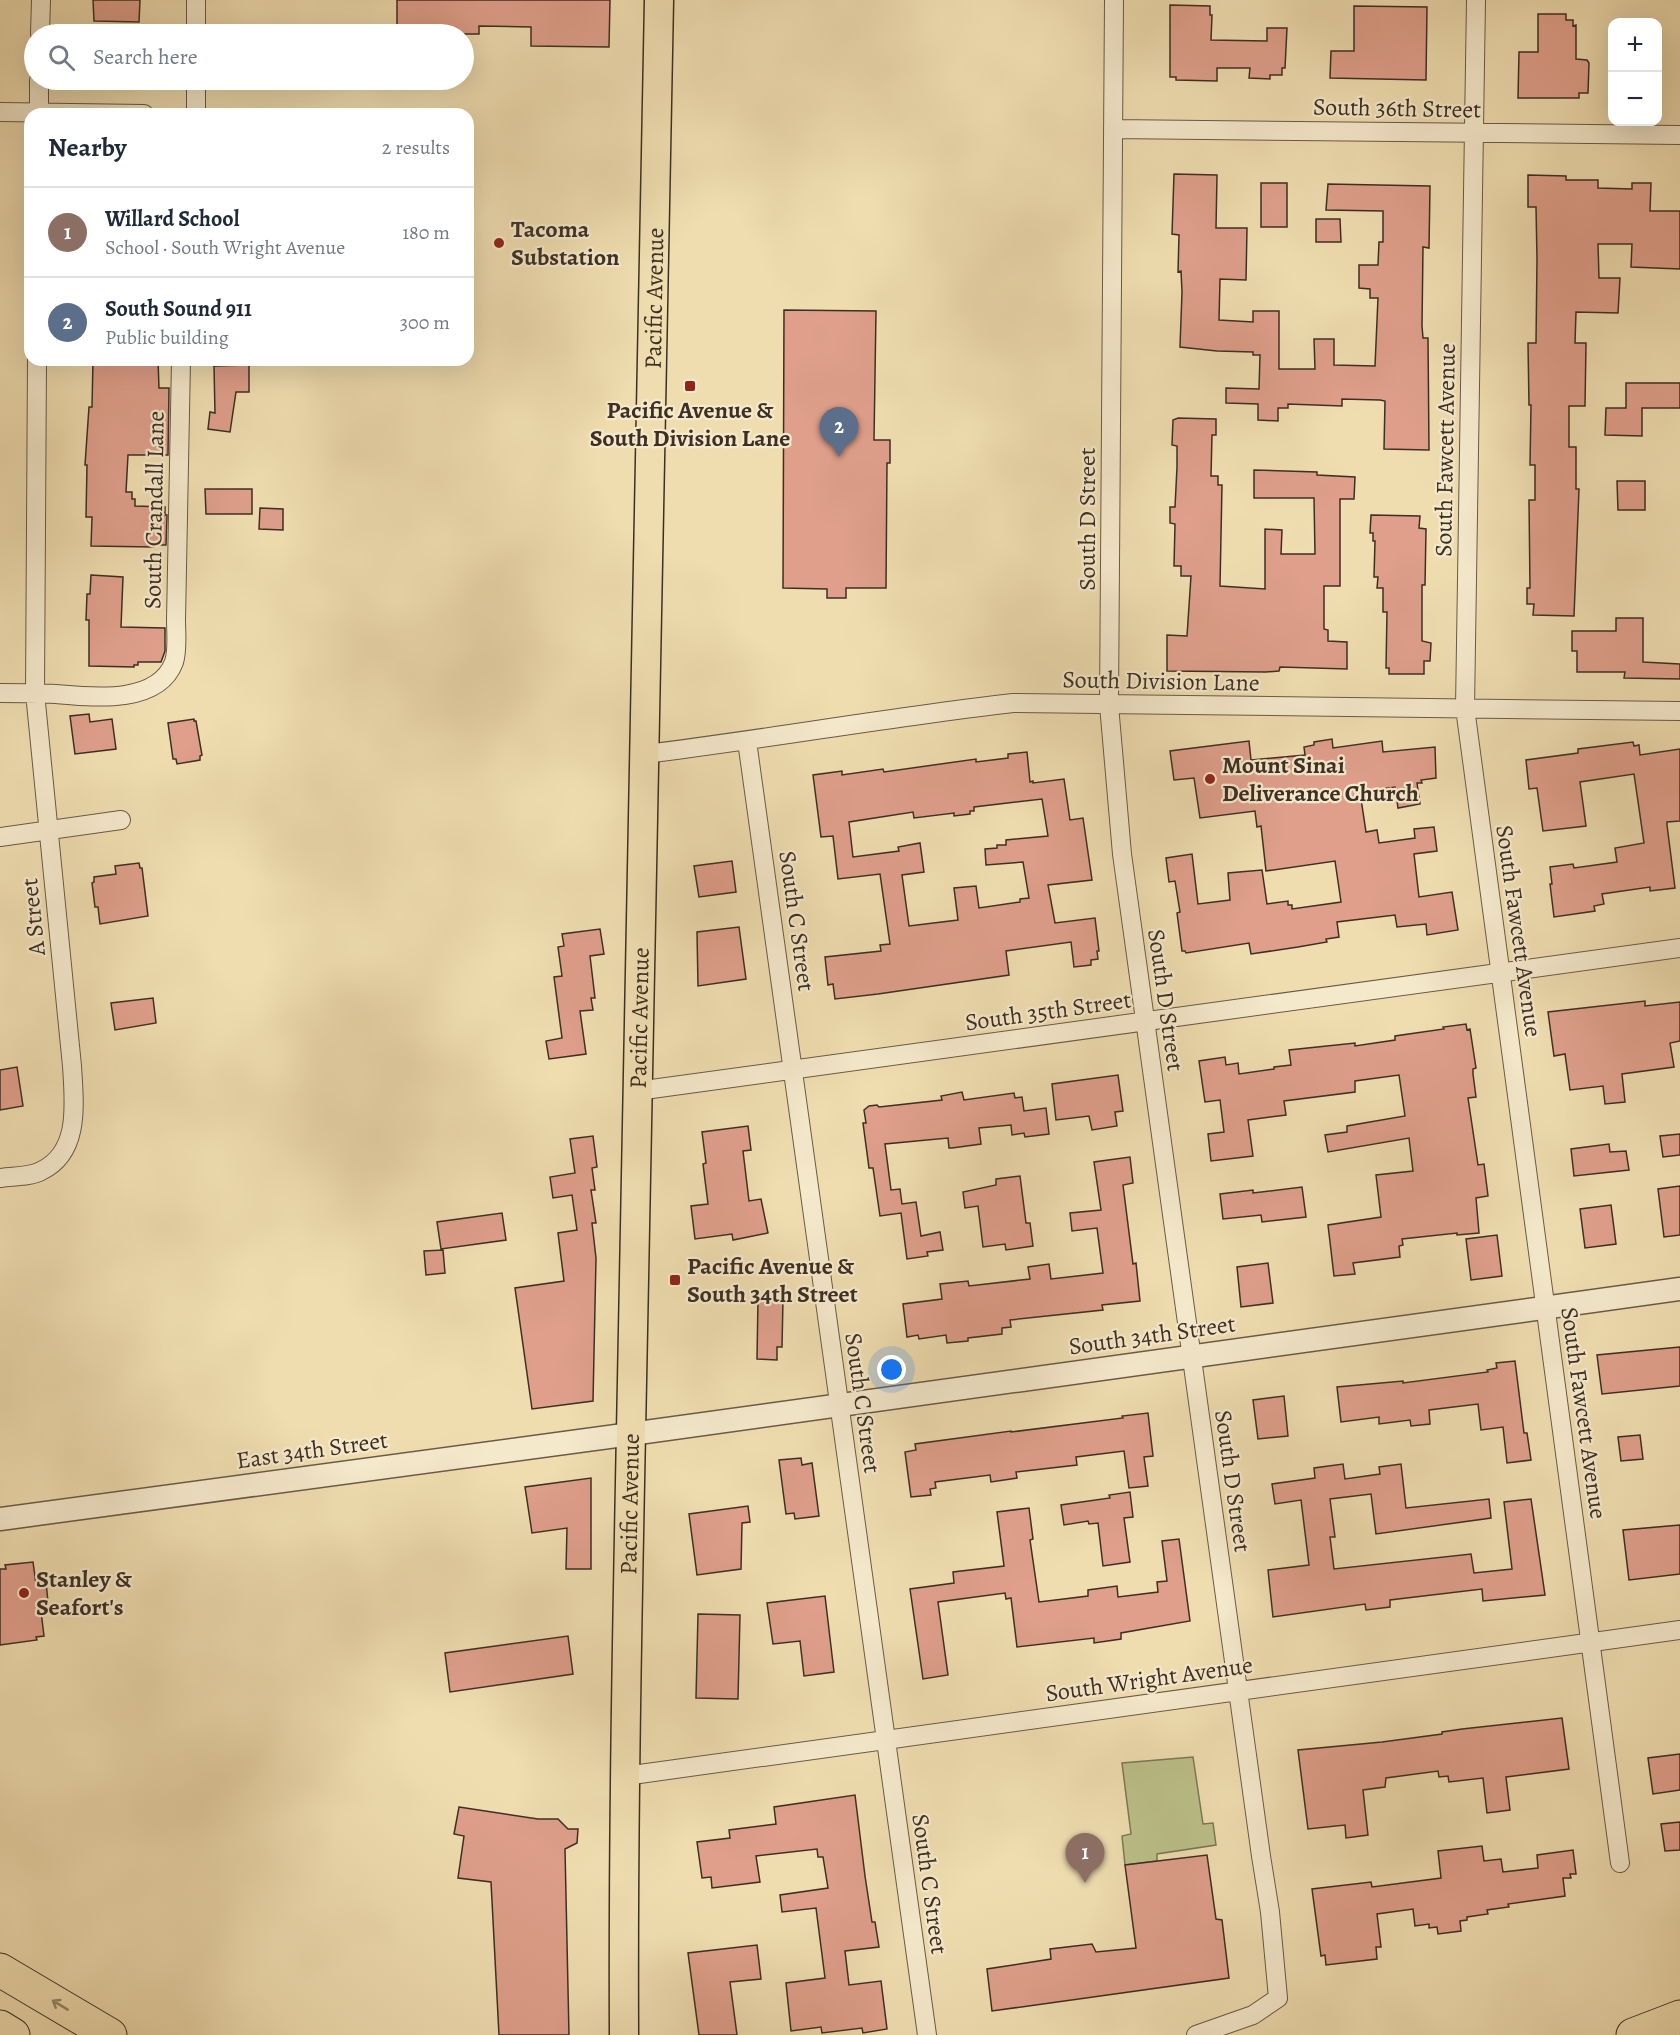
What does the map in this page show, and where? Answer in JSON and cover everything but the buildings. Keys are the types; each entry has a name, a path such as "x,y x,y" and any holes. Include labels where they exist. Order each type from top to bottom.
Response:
{"highway":[{"path":"0,1970 111,2035"},
{"path":"1633,2035 1680,2017"},
{"path":"0,2027 12,2035"}],"main road":[{"name":"Pacific Avenue","path":"624,2035 625,1776 659,0"}],"street":[{"path":"40,0 40,24"},
{"path":"196,0 196,24"},
{"name":"South D Street","path":"1114,0 1109,705 1122,854 1270,1912 1278,1998 1253,2015 1196,2035"},
{"name":"South Fawcett Avenue","path":"1476,0 1465,708 1620,1863"},
{"path":"39,90 39,108"},
{"path":"196,90 196,108"},
{"path":"0,112 24,113"},
{"name":"South 36th Street","path":"1113,129 1680,135"},
{"name":"A Street","path":"0,1178 41,1172 56,1160 68,1145 73,1123 73,1086 34,693 37,366"},
{"name":"South Crandall Lane","path":"34,693 94,697 128,694 153,686 166,675 175,660 181,366"},
{"path":"0,693 34,693"},
{"name":"South Division Lane","path":"645,754 747,741 917,714 1013,703 1680,711"},
{"name":"South C Street","path":"747,741 927,2035"},
{"path":"0,837 121,820"},
{"name":"South 35th Street","path":"637,1091 1680,948"},
{"name":"South 34th Street","path":"631,1434 1680,1289"},
{"name":"East 34th Street","path":"0,1519 631,1434"},
{"name":"South Wright Avenue","path":"625,1776 1680,1630"}],"green space":[{"path":"1193,1757 1203,1824 1213,1823 1216,1845 1157,1854 1157,1861 1125,1865 1122,1836 1131,1834 1122,1763"}],"place":[{"name":"Tacoma Substation","path":"499,243"},
{"name":"Pacific Avenue & South Division Lane","path":"690,386"},
{"name":"South Sound 911","path":"839,457"},
{"name":"Mount Sinai Deliverance Church","path":"1210,779"},
{"name":"Pacific Avenue & South 34th Street","path":"675,1280"},
{"name":"Stanley & Seafort's","path":"24,1593"},
{"name":"Willard School","path":"1085,1883"}]}
